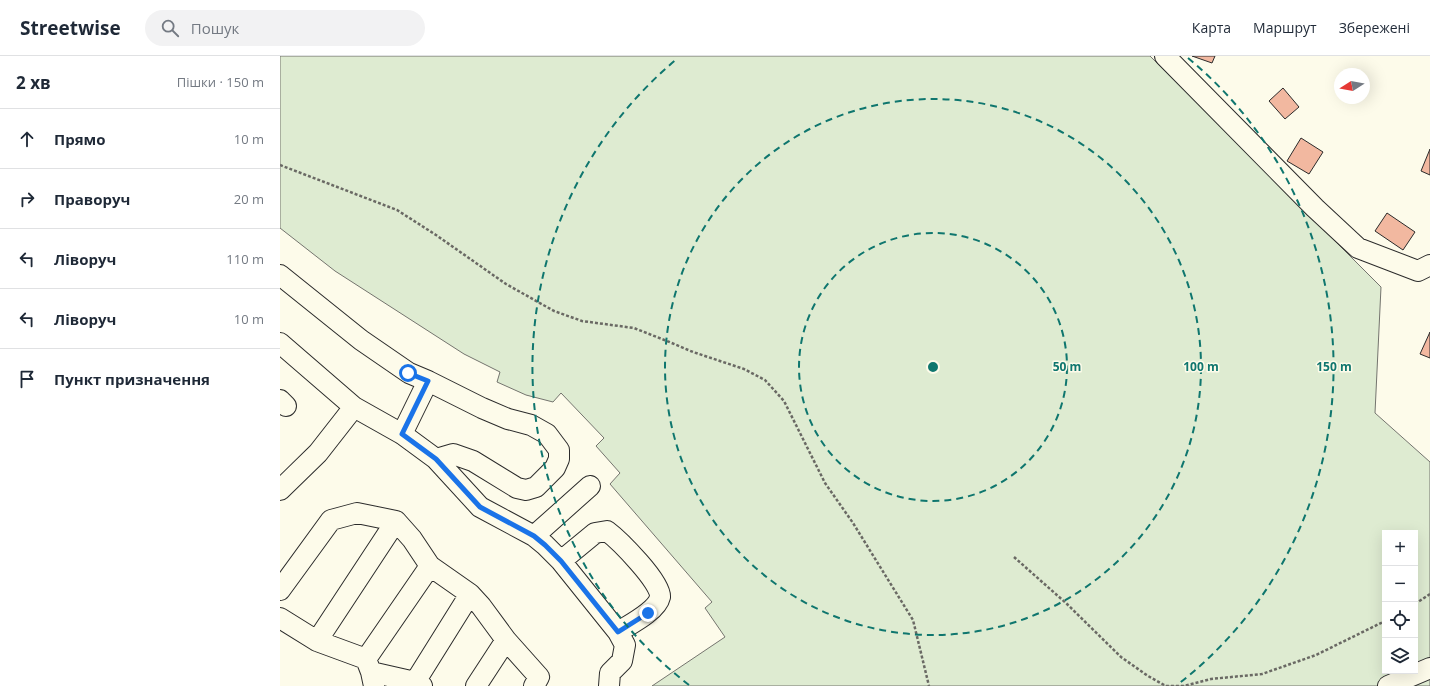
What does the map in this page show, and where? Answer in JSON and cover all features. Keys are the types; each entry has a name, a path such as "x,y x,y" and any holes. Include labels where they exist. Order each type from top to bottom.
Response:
{"street":[{"path":"1165,56 1315,208 1358,248 1424,268"},
{"path":"280,275 361,340 408,373 428,381 482,408 508,419 531,425 547,434 559,450 560,459 555,468 536,487 526,490 517,488 473,461 453,454 436,459"},
{"path":"280,343 354,407 402,434 436,459 480,507 534,536 561,561 618,632 625,646 622,661 610,673 609,686"},
{"path":"402,434 428,381"},
{"path":"280,490 318,453 354,407"},
{"path":"534,536 590,486"},
{"path":"280,590 331,520 357,513 396,521 412,539 430,566 470,594 481,606 506,640 539,677 534,686"},
{"path":"317,641 396,521"},
{"path":"561,561 595,532 608,531 620,541 652,579 659,590 660,598 655,606 648,613 618,632"},
{"path":"370,672 430,566"},
{"path":"280,618 370,672 418,684 470,594"},
{"path":"476,686 506,640"},
{"path":"1388,686 1430,668"}],"path":[{"path":"280,165 397,210 436,235 506,284 554,311 582,321 634,328 667,340 693,352 744,369 765,380 784,401 825,483 853,523 913,620 929,686"},
{"path":"1014,557 1067,604 1121,657 1148,676 1166,686 1184,686 1211,679 1262,674 1316,655 1382,622"},
{"path":"1418,602 1430,594"}],"green space":[{"path":"280,56 1150,56 1381,287 1375,413 1430,462 1430,686 652,686 725,637 705,608 712,602 610,484 620,473 596,446 604,438 561,393 553,402 526,395 497,382 500,372 464,354 335,271 280,228"}],"building":[{"path":"1192,56 1215,56 1212,63"},
{"path":"1283,88 1299,107 1285,119 1269,101"},
{"path":"1301,138 1323,152 1309,174 1287,161"},
{"path":"1430,149 1430,175 1421,171"},
{"path":"1387,213 1415,232 1403,250 1375,231"},
{"path":"1430,332 1430,358 1420,354"}],"route":[{"path":"408,373 428,381 402,434 436,459 480,507 534,536 545,545 561,561 618,632 648,613"}]}
